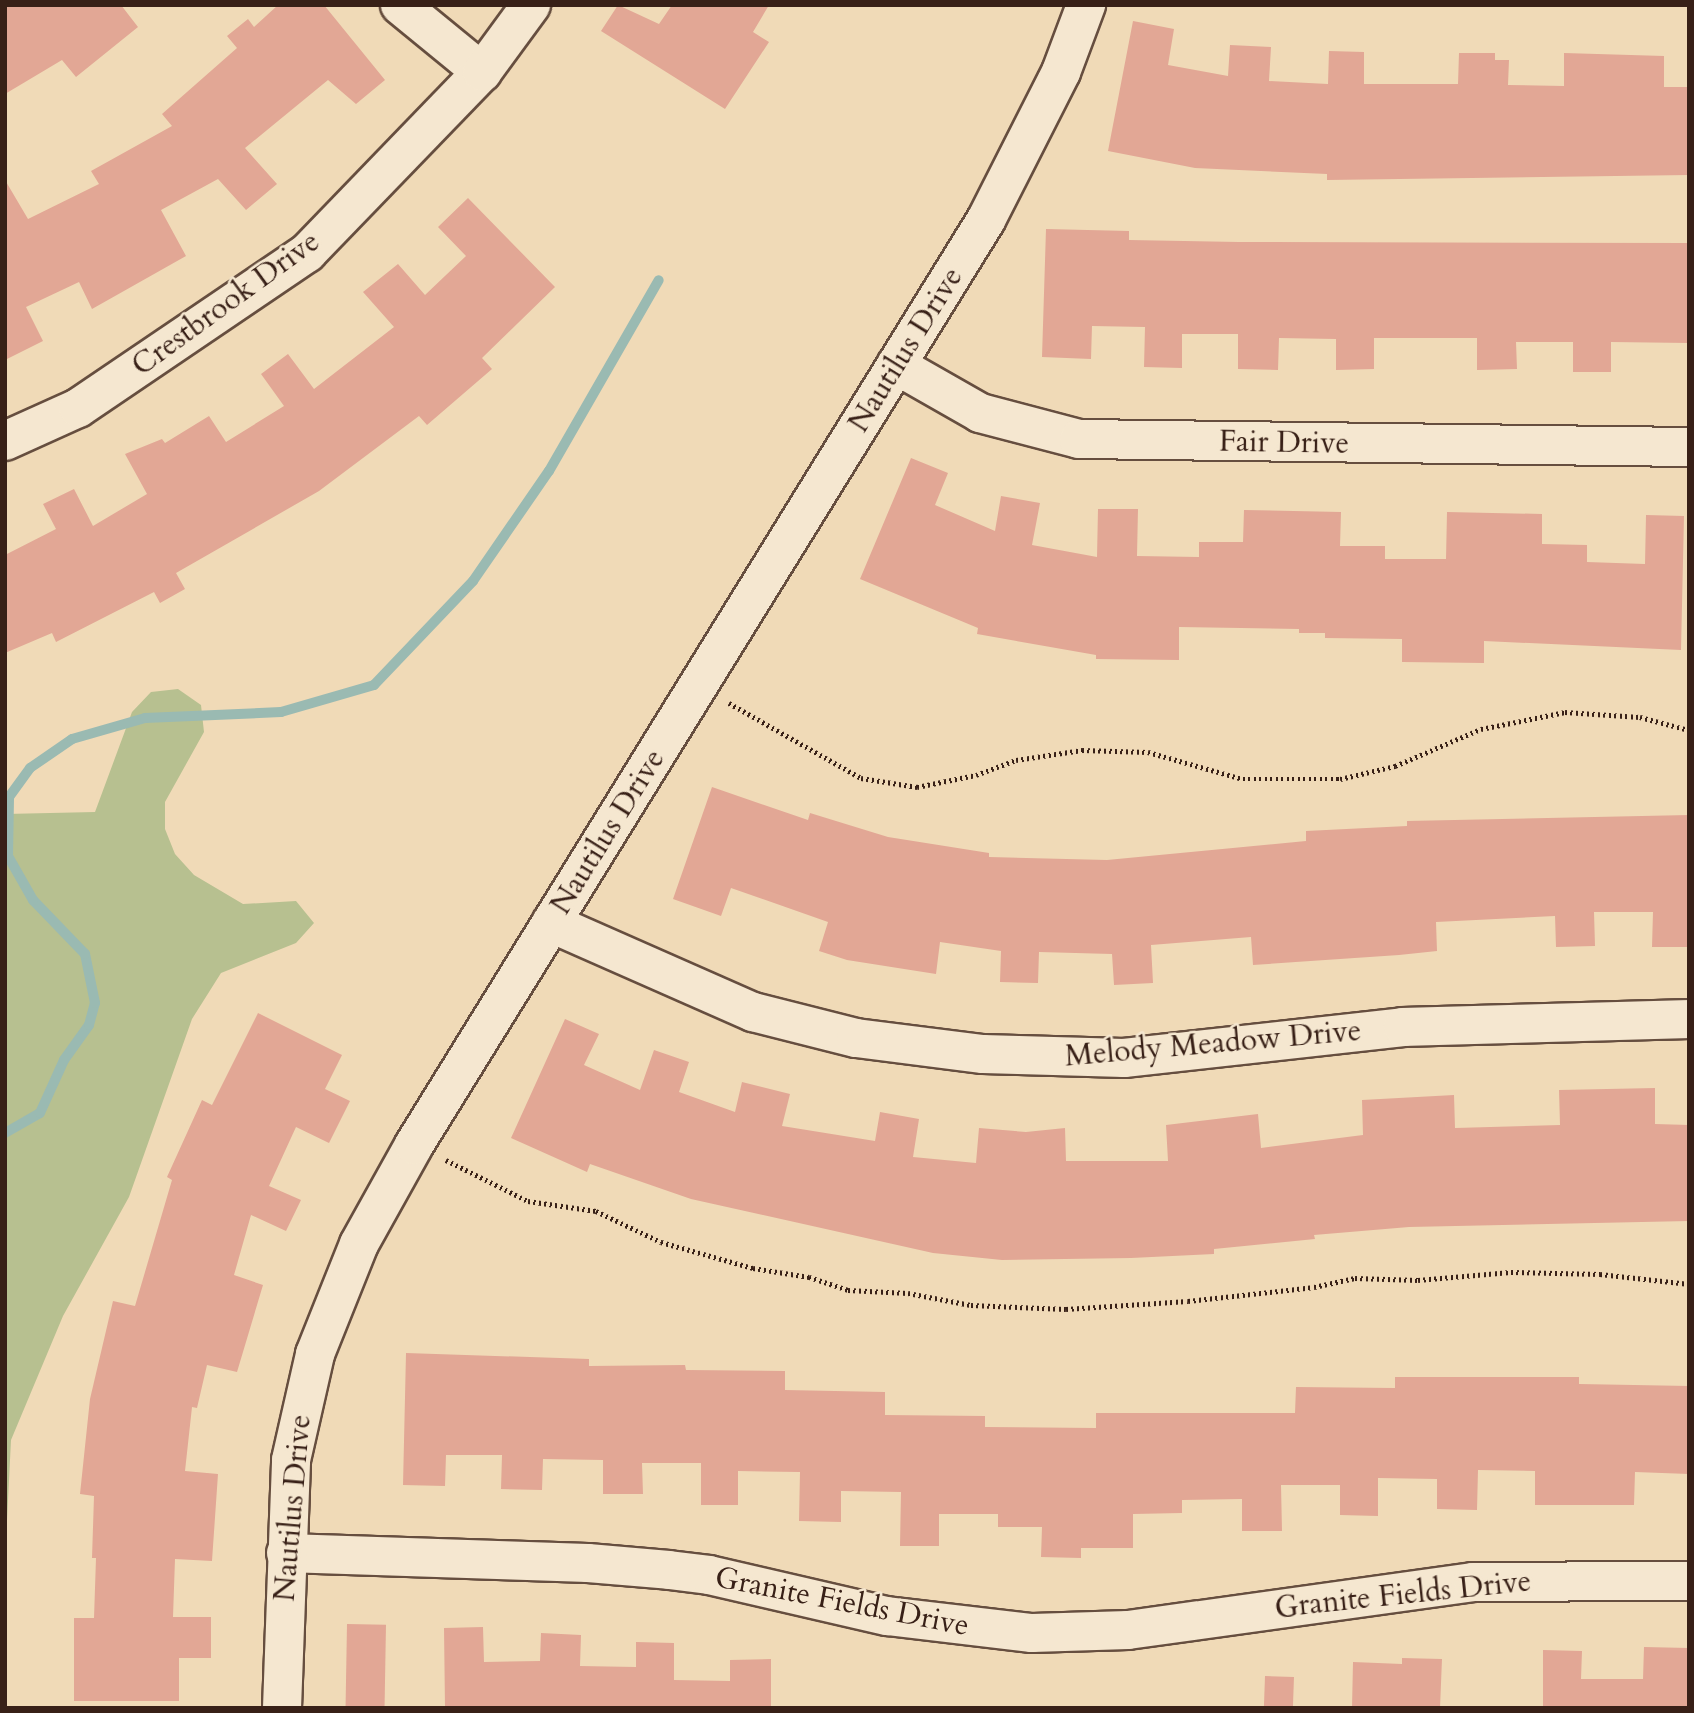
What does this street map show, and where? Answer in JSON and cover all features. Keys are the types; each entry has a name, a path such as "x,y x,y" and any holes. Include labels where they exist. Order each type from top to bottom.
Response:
{"street":[{"path":"400,5 482,72"},
{"name":"Crestbrook Drive","path":"5,441 78,408 307,253 482,72 531,5"},
{"name":"Nautilus Drive","path":"282,1708 291,1460 301,1404 335,1300 390,1185 992,208 1061,72 1086,5"},
{"name":"Fair Drive","path":"896,365 980,413 1079,439 1689,447"},
{"name":"Melody Meadow Drive","path":"551,923 753,1012 869,1040 982,1054 1125,1058 1416,1027 1689,1019"},
{"name":"Granite Fields Drive","path":"286,1553 587,1563 669,1570 709,1575 887,1616 1032,1633 1128,1630 1473,1582 1689,1581"}],"path":[{"path":"729,703 861,778 917,787 953,781 1016,760 1082,750 1149,752 1243,779 1340,779 1395,766 1481,729 1564,712 1640,717 1689,730"},
{"path":"446,1160 528,1201 596,1211 661,1242 753,1268 809,1277 848,1290 908,1293 971,1306 1066,1309 1205,1300 1362,1278 1418,1280 1511,1272 1600,1273 1689,1284"}],"green space":[{"path":"178,689 201,705 204,732 165,802 165,829 175,854 194,875 243,904 296,901 314,923 296,943 221,973 192,1019 129,1197 63,1316 11,1440 5,1561 5,814 95,812 132,712 151,692"}],"building":[{"path":"5,5 121,5 138,27 76,77 62,60 5,94"},
{"path":"278,5 324,5 385,80 356,104 328,80 245,148 277,184 246,210 218,179 161,210 186,256 92,309 79,282 26,307 43,341 5,360 5,180 28,219 99,184 91,171 172,126 162,114 237,48 227,36 248,19 254,27"},
{"path":"618,5 659,24 672,5 769,5 753,32 769,42 725,109 601,31"},
{"path":"1133,21 1174,29 1168,65 1228,76 1230,45 1271,47 1269,81 1328,84 1329,51 1364,52 1364,84 1458,84 1459,53 1495,53 1495,60 1509,60 1508,85 1564,86 1564,53 1664,56 1664,87 1689,87 1689,175 1327,180 1327,174 1195,168 1108,151"},
{"path":"468,198 555,287 482,358 492,369 427,425 419,416 319,491 176,573 185,589 160,603 154,592 56,642 52,633 5,653 5,555 56,529 43,504 74,489 93,526 147,494 125,454 162,439 165,443 209,416 226,442 284,406 261,374 288,354 314,389 394,327 363,292 398,264 425,295 466,256 438,227"},
{"path":"1046,229 1129,231 1129,240 1689,243 1689,343 1611,342 1611,372 1573,372 1573,342 1516,342 1517,369 1477,370 1477,338 1374,338 1374,369 1336,370 1336,339 1279,338 1278,370 1238,369 1238,334 1182,334 1182,368 1144,367 1145,327 1092,326 1091,359 1042,357"},
{"path":"911,458 948,473 935,505 995,531 1001,496 1040,503 1032,545 1097,557 1098,509 1138,509 1137,556 1199,557 1199,542 1243,542 1244,510 1341,512 1340,546 1385,546 1385,559 1446,559 1447,512 1542,514 1542,544 1587,545 1587,562 1645,564 1646,515 1684,516 1681,650 1484,641 1484,663 1402,662 1402,639 1325,638 1325,633 1299,633 1299,629 1179,627 1179,660 1096,659 1096,655 977,634 978,628 860,579"},
{"path":"712,787 808,820 810,813 888,837 989,853 989,857 1107,860 1306,841 1306,831 1407,826 1407,821 1689,815 1689,947 1652,947 1653,912 1594,912 1595,946 1556,947 1555,916 1436,922 1437,951 1399,955 1253,965 1251,937 1151,945 1153,983 1114,985 1112,954 1039,952 1038,983 1000,982 1001,951 940,942 936,974 847,960 819,951 828,922 731,888 721,916 673,899"},
{"path":"258,1013 342,1055 325,1089 350,1101 329,1143 296,1127 269,1186 301,1200 286,1231 251,1215 234,1275 263,1285 237,1372 207,1365 197,1408 192,1407 185,1471 218,1474 212,1561 175,1559 173,1617 211,1617 211,1658 179,1658 179,1701 74,1701 74,1618 94,1618 96,1558 92,1558 94,1496 80,1494 90,1399 113,1301 135,1306 172,1180 167,1177 202,1100 212,1105"},
{"path":"565,1019 599,1034 584,1065 640,1090 654,1050 689,1062 679,1092 735,1112 742,1082 790,1094 782,1126 875,1141 880,1112 919,1119 913,1157 976,1163 979,1128 1026,1132 1065,1128 1066,1161 1168,1161 1166,1125 1258,1114 1261,1148 1363,1135 1362,1100 1454,1095 1455,1128 1560,1125 1559,1090 1655,1088 1655,1124 1689,1125 1689,1221 1409,1227 1314,1235 1315,1239 1214,1249 1214,1254 1131,1258 1002,1260 933,1253 691,1199 590,1164 587,1172 511,1138"},
{"path":"406,1353 589,1359 589,1366 685,1365 686,1370 785,1371 785,1390 885,1392 885,1415 985,1416 985,1427 1096,1428 1096,1413 1295,1413 1296,1387 1395,1388 1395,1377 1579,1377 1579,1384 1689,1386 1689,1474 1635,1472 1634,1505 1535,1505 1535,1471 1478,1470 1477,1510 1437,1509 1437,1479 1378,1478 1378,1516 1340,1515 1340,1485 1281,1485 1282,1531 1242,1531 1242,1499 1182,1500 1182,1513 1133,1514 1133,1548 1081,1548 1081,1558 1041,1557 1042,1527 998,1527 998,1514 939,1514 939,1546 900,1546 901,1492 841,1491 841,1522 799,1521 800,1472 738,1471 738,1505 701,1505 701,1463 642,1463 643,1494 603,1494 603,1460 543,1459 542,1490 501,1489 502,1455 446,1455 445,1486 403,1485"},
{"path":"347,1624 386,1625 385,1708 346,1708"},
{"path":"483,1627 484,1662 540,1661 541,1633 581,1635 580,1666 636,1667 636,1642 674,1643 674,1680 730,1681 730,1660 771,1659 771,1708 445,1708 444,1628"},
{"path":"1644,1647 1689,1648 1689,1708 1543,1708 1543,1650 1582,1651 1581,1679 1643,1679"},
{"path":"1402,1658 1442,1659 1440,1708 1352,1708 1353,1662 1402,1664"},
{"path":"1265,1676 1294,1677 1293,1708 1264,1708"}],"waterway":[{"path":"5,1133 40,1113 64,1060 89,1025 95,1003 85,954 33,900 8,856 9,797 30,768 72,739 145,718 281,712 374,685 473,581 549,471 659,280"}]}
